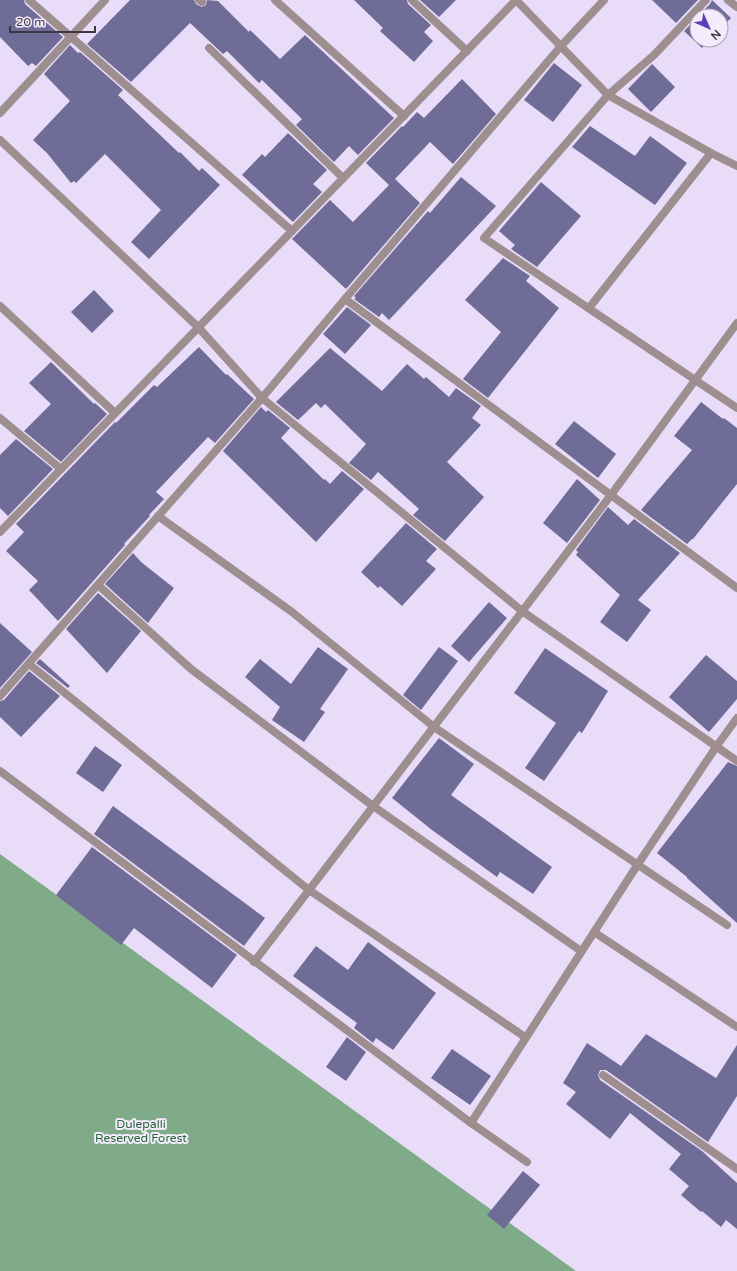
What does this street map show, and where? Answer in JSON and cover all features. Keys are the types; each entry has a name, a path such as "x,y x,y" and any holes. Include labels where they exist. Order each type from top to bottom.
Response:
{"street":[{"path":"29,0 292,231"},
{"path":"0,112 105,0"},
{"path":"275,0 404,116"},
{"path":"412,0 467,51"},
{"path":"0,532 516,0 608,94 711,154 737,166"},
{"path":"0,696 262,398 561,46 604,0"},
{"path":"706,0 654,55 608,94 484,238 696,379 737,408"},
{"path":"728,0 737,7"},
{"path":"209,48 343,178"},
{"path":"0,140 198,327 262,398 522,611 737,761"},
{"path":"589,308 711,154"},
{"path":"345,299 737,588"},
{"path":"0,306 115,413"},
{"path":"254,962 611,495 737,323"},
{"path":"0,418 61,469"},
{"path":"158,516 292,612 434,727 727,925"},
{"path":"98,586 191,669 373,806 581,951"},
{"path":"29,664 309,890 525,1037"},
{"path":"471,1123 525,1037 638,864 737,718"},
{"path":"0,771 254,962 471,1123 527,1162"},
{"path":"594,932 737,1027"},
{"path":"603,1075 737,1169"}],"green space":[{"name":"Dulepalli Reserved Forest","path":"0,854 576,1271 0,1271"}],"building":[{"path":"0,0 24,0 25,4 63,37 36,66 32,63 28,66 0,37"},
{"path":"130,0 194,0 196,4 202,7 206,5 207,0 218,1 249,32 250,30 280,59 305,35 394,118 358,155 349,146 334,162 296,125 302,119 262,80 259,83 227,51 223,54 190,23 131,82 87,44"},
{"path":"354,0 407,0 408,4 431,25 424,32 433,41 414,62 380,31 383,28"},
{"path":"420,0 456,0 439,17"},
{"path":"652,0 698,0 676,23"},
{"path":"712,0 720,8 706,8"},
{"path":"689,26 689,36 684,31"},
{"path":"70,45 123,90 118,95 179,153 180,152 199,171 202,168 220,185 149,259 131,242 161,210 105,154 76,183 74,181 71,183 47,153 33,140 70,101 44,74"},
{"path":"554,63 582,85 553,122 524,100"},
{"path":"652,64 675,87 651,112 628,89"},
{"path":"462,79 496,114 453,164 430,142 395,179 420,203 346,289 292,239 330,200 353,222 389,185 366,163 417,112 424,118"},
{"path":"590,126 635,156 650,136 687,163 655,205 572,147"},
{"path":"288,133 327,170 313,184 322,192 293,222 242,175 262,154 265,157"},
{"path":"461,177 496,206 389,320 382,313 379,317 354,299 356,298 354,296 428,211 430,213"},
{"path":"541,182 581,216 537,267 511,249 515,245 499,231"},
{"path":"503,258 530,276 526,281 559,308 488,398 463,379 501,332 465,300"},
{"path":"94,290 114,311 92,333 71,312"},
{"path":"347,307 371,325 345,354 323,334"},
{"path":"199,347 226,375 227,374 254,399 215,443 208,437 156,492 164,499 58,621 29,590 38,581 6,551 24,532 16,524 115,422 116,423 154,385 157,387"},
{"path":"330,348 382,391 407,364 424,379 426,377 449,397 456,388 481,406 472,418 481,425 447,462 484,497 445,541 413,515 419,509 378,472 371,480 349,463 366,444 325,404 321,408 316,403 298,420 276,402"},
{"path":"51,362 94,404 95,403 107,414 61,462 24,431 51,404 29,383"},
{"path":"701,402 737,428 737,484 693,539 687,544 641,510 692,450 674,436"},
{"path":"261,407 266,412 268,410 290,428 281,438 324,480 325,479 330,484 342,471 364,489 316,542 223,451"},
{"path":"574,421 616,454 598,478 555,444"},
{"path":"16,439 53,469 8,516 0,508 0,455"},
{"path":"577,479 600,500 567,543 543,523"},
{"path":"608,507 628,525 634,519 680,553 638,600 651,610 627,642 600,622 620,595 576,555 578,552 576,550"},
{"path":"406,523 437,549 426,561 436,569 402,606 380,586 378,588 361,572"},
{"path":"133,553 141,562 174,588 148,623 105,584"},
{"path":"98,593 141,631 107,673 66,629"},
{"path":"489,602 507,618 469,662 451,646"},
{"path":"0,623 32,652 0,688"},
{"path":"318,647 348,669 320,709 325,712 304,742 272,720 280,707 245,677 260,659 291,684"},
{"path":"439,647 458,661 421,710 403,695"},
{"path":"545,648 608,691 582,733 579,731 544,781 525,768 556,723 514,693"},
{"path":"706,655 737,681 737,699 709,732 669,697"},
{"path":"40,659 70,686 68,688 36,663"},
{"path":"29,671 60,696 21,737 0,717 0,701 4,700"},
{"path":"439,738 474,764 451,795 552,867 533,894 500,872 497,877 432,830 392,798"},
{"path":"95,746 122,765 103,792 76,773"},
{"path":"728,762 737,766 737,923 687,877 657,853"},
{"path":"113,806 265,918 244,946 94,834"},
{"path":"92,847 237,955 212,988 134,928 121,945 56,895"},
{"path":"368,942 436,993 393,1050 376,1038 373,1043 354,1028 357,1023 293,976 316,946 348,970"},
{"path":"646,1034 716,1078 737,1045 737,1096 708,1142 606,1070 600,1070 598,1075 600,1080 702,1151 737,1183 737,1229 726,1220 721,1227 681,1195 689,1186 669,1169 681,1154 630,1113 610,1139 566,1104 576,1092 563,1083 587,1043 621,1066"},
{"path":"347,1037 366,1052 346,1081 326,1067"},
{"path":"452,1049 491,1076 470,1105 431,1078"},
{"path":"523,1171 540,1185 504,1229 487,1215"}]}
